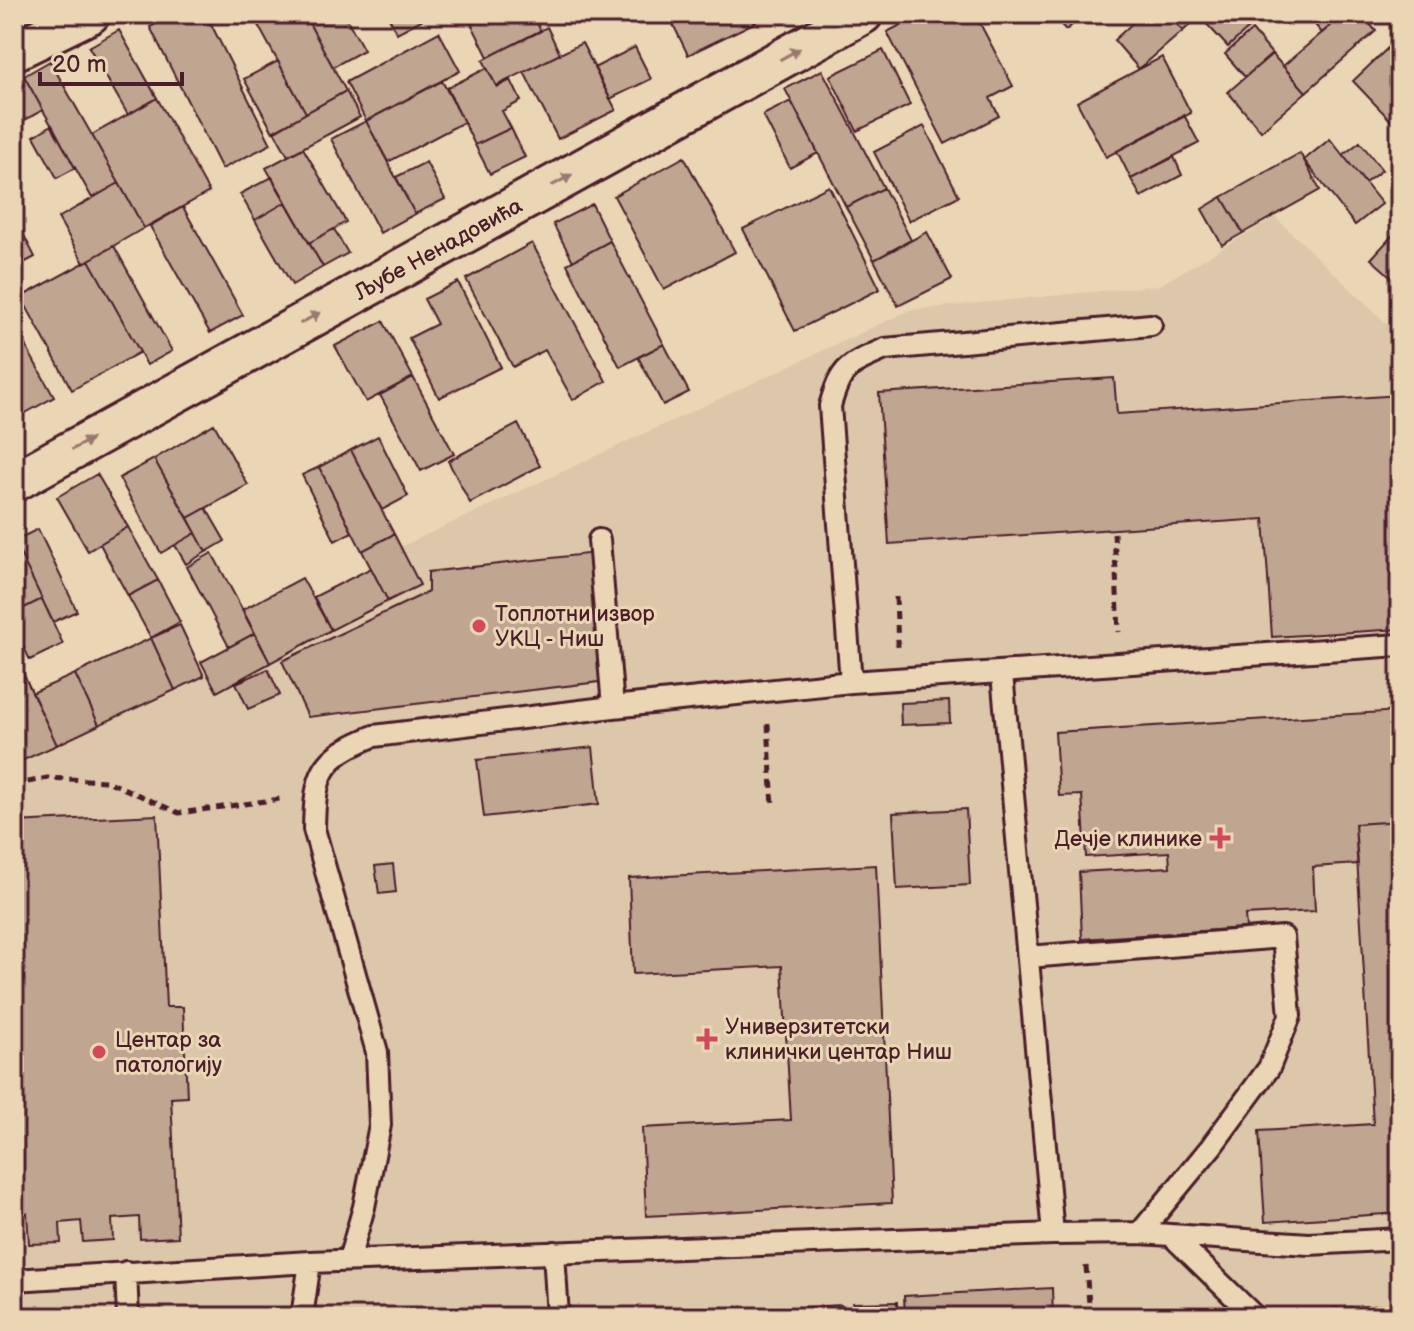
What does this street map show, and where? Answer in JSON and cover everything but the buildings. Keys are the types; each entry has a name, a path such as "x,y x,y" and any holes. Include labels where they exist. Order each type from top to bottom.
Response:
{"street":[{"path":"14,51 90,14"},
{"name":"Љубе Ненадовића","path":"14,482 863,14"}],"lane":[{"path":"851,682 830,406 838,377 856,362 885,349 1151,325"},
{"path":"599,540 613,707"},
{"path":"349,1260 364,1207 380,1125 377,1052 314,829 315,794 323,768 345,748 374,736 851,682 1400,645"},
{"path":"1002,674 1053,1234"},
{"path":"1028,957 1283,937 1290,1016 1269,1068 1211,1147 1140,1233"},
{"path":"14,1280 349,1260 1053,1234 1140,1233 1309,1244 1400,1239"},
{"path":"1171,1235 1254,1315"},
{"path":"554,1252 558,1317"},
{"path":"302,1317 310,1262"},
{"path":"126,1272 128,1317"}],"path":[{"path":"1114,533 1121,666"},
{"path":"896,597 900,680"},
{"path":"766,691 773,807"},
{"path":"14,785 47,778 107,781 179,813 315,794"},
{"path":"1084,1234 1090,1317"},
{"path":"1254,1315 1400,1306"}],"shaded area":[{"name":"Универзитетски клинички центар Ниш","path":"1275,217 1400,336 1400,1317 14,1317 14,761 156,698 383,587 385,554 910,310 1160,285"}],"place":[{"name":"Топлотни извор УКЦ - Ниш","path":"479,626"},
{"name":"Дечје клинике","path":"1220,838"},
{"name":"Универзитетски клинички центар Ниш","path":"707,1039"},
{"name":"Центар за патологију","path":"99,1052"}]}
